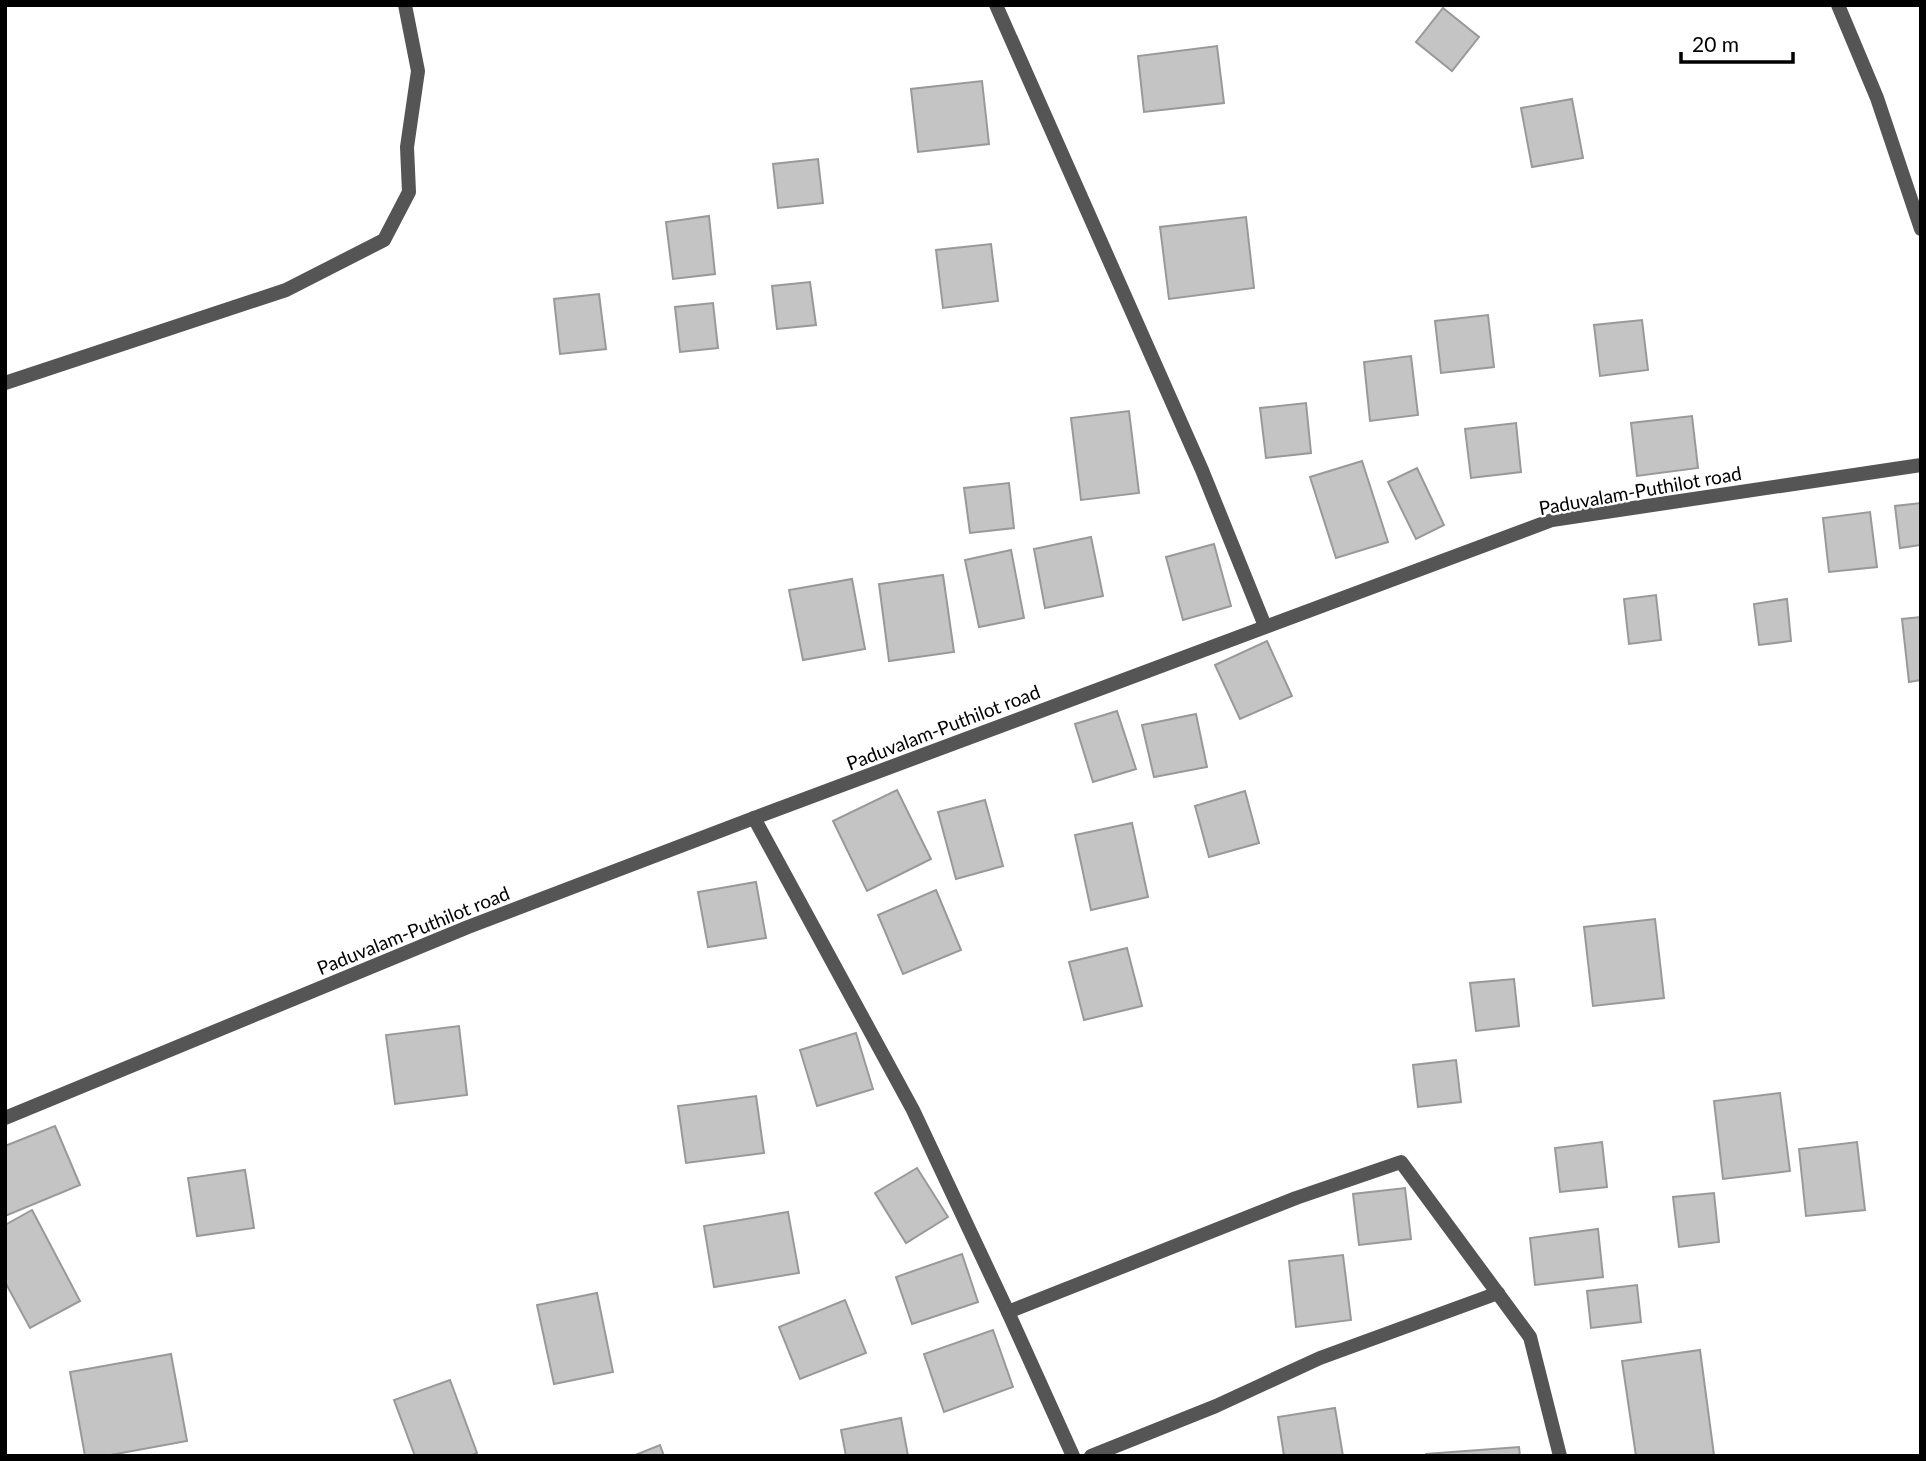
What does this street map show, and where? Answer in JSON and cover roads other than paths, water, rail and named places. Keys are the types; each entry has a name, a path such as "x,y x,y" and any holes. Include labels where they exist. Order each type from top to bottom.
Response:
{"street":[{"path":"5,383 286,290 384,240 408,192 407,147 418,71 405,5"},
{"path":"996,5 1202,470 1265,626"},
{"path":"1838,5 1877,98 1921,229"},
{"name":"Paduvalam-Puthilot road","path":"5,1118 468,927 1552,520 1921,465"},
{"path":"754,818 913,1110 1073,1456"},
{"path":"1008,1312 1296,1198 1401,1162 1530,1337 1560,1456"},
{"path":"1091,1456 1216,1406 1320,1358 1498,1293"}]}
